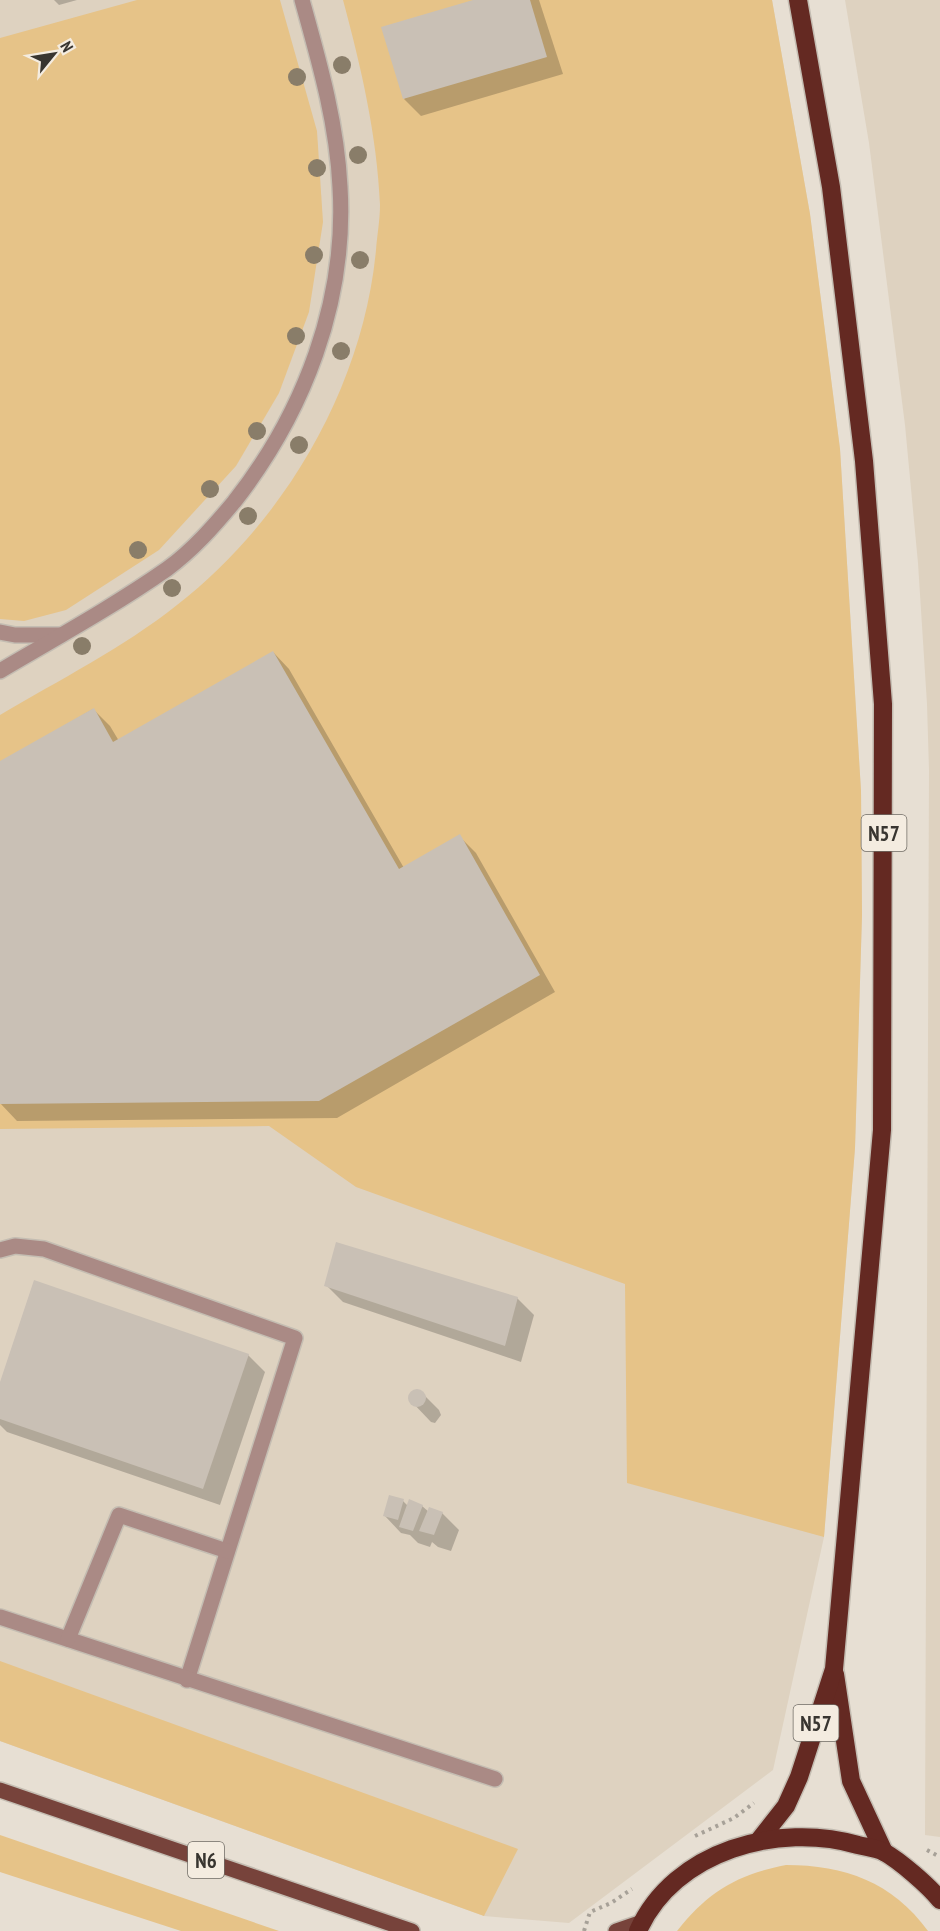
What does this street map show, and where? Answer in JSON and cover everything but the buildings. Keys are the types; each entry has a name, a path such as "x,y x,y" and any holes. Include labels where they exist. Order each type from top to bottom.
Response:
{"highway":[{"name":"N57","path":"760,1839 786,1806 799,1777 834,1669 882,1130 883,704 864,461 831,187 798,0"},
{"name":"N57","path":"834,1669 851,1781 884,1852"},
{"path":"640,1926 663,1895 695,1868 726,1851 760,1839 800,1835 838,1839 884,1852 933,1885 940,1900"}],"main road":[{"name":"N6","path":"0,1790 412,1931"},
{"path":"616,1931 640,1926"}],"street":[{"path":"0,671 168,568 209,532 273,450 293,412 325,330 340,237 340,187 335,137 302,0"},
{"path":"0,632 15,635 61,635"},
{"path":"0,1250 15,1246 44,1249 295,1338 187,1680"},
{"path":"68,1639 119,1515 226,1551"},
{"path":"0,1617 495,1779"}],"path":[{"path":"925,1849 940,1857"},
{"path":"585,1931 590,1912"}],"shaded area":[{"path":"0,0 772,0 810,214 840,449 861,791 862,915 855,1148 824,1537 773,1770 569,1923 484,1916 0,1741"},
{"path":"137,0 280,0 317,131 323,222 309,312 279,393 236,466 159,550 66,610 24,621 0,619 0,38"},
{"path":"343,0 772,0 810,214 840,449 861,791 862,915 855,1148 824,1537 627,1483 625,1284 356,1187 269,1126 0,1129 0,715 90,663 156,621 216,571 252,533 284,492 312,447 336,400 355,351 368,301 380,216 378,179 367,101"},
{"path":"845,0 940,0 940,1837 925,1835 929,770 927,704 918,563 905,425 869,143"},
{"path":"0,1661 518,1849 484,1916 0,1741"},
{"path":"0,1835 279,1931 181,1931 0,1872"},
{"path":"786,1865 828,1868 866,1880 899,1900 928,1931 677,1931 700,1906 724,1887 752,1874"}]}
